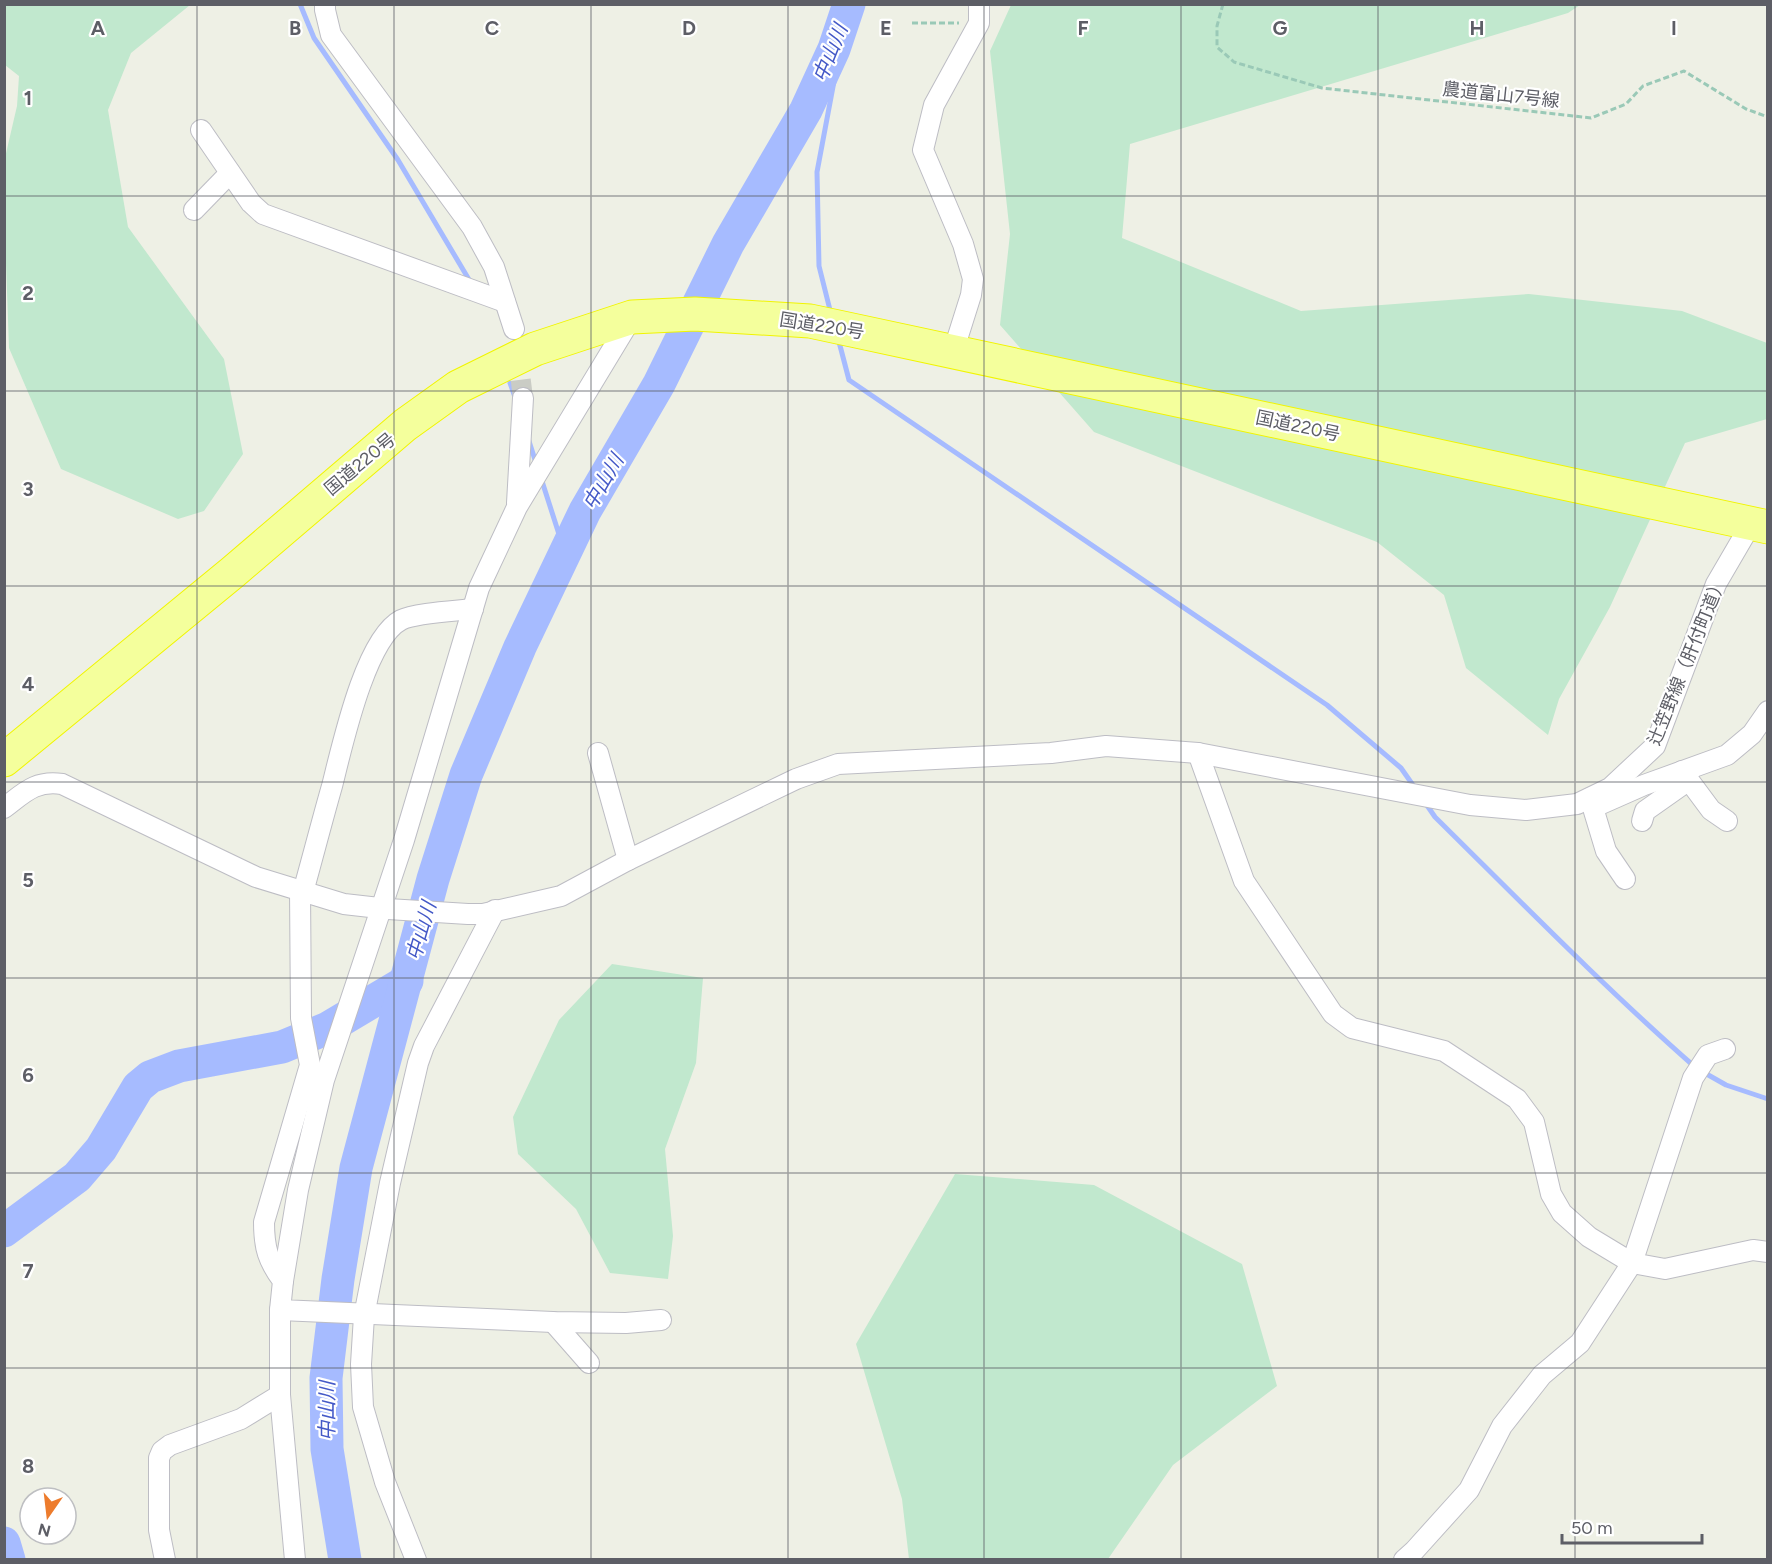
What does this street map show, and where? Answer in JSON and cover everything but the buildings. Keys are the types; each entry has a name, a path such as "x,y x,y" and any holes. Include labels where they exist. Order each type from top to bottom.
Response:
{"highway":[{"name":"国道220号","path":"4,760 233,572 405,425 458,387 535,349 632,317 695,314 810,321 1759,525"}],"street":[{"path":"325,4 331,35 472,228 494,267 514,329"},
{"path":"953,352 971,295 973,279 963,244 922,150 934,105 979,14"},
{"path":"201,130 251,203 263,214 505,302"},
{"path":"194,210 230,173"},
{"path":"295,1560 280,1395 283,1281 298,1190 324,1080 384,908 479,588 517,507 632,317"},
{"path":"517,507 523,398"},
{"name":"辻笠野線（肝付町道）","path":"4,808 30,788 49,782 62,784 256,877 344,904 483,914 561,896 628,860 796,779 838,764 1051,753 1106,746 1198,753 1470,805 1526,810 1592,803 1655,746 1716,584 1759,525"},
{"path":"283,1281 271,1265 264,1243 264,1222 310,1065 301,1018 302,891 354,702 368,666 384,638 399,621 414,615 473,609"},
{"path":"1625,879 1606,851 1592,803 1644,785 1685,776 1727,755 1752,734 1767,711"},
{"path":"598,753 628,860"},
{"path":"1198,753 1244,881 1334,1014 1352,1028 1444,1051 1518,1099 1534,1122 1551,1194 1562,1213 1589,1237 1632,1263 1665,1269 1753,1250 1767,1252"},
{"path":"1685,776 1711,810 1727,821"},
{"path":"1642,821 1645,811 1685,776"},
{"path":"416,1560 385,1482 363,1407 361,1364 364,1316 390,1183 418,1063 424,1046 495,910"},
{"path":"1404,1560 1469,1490 1502,1426 1542,1375 1580,1343 1632,1263 1693,1078 1708,1055 1725,1049"},
{"path":"284,1311 553,1322 626,1323 661,1320"},
{"path":"553,1322 589,1363"},
{"path":"165,1560 159,1530 159,1458 162,1450 241,1419 280,1395"}],"path":[{"name":"農道富山7号線","path":"1222,4 1217,26 1217,47 1234,62 1322,88 1591,118 1626,104 1643,86 1684,71 1746,109 1767,117"},
{"path":"912,23 979,14"}],"green space":[{"path":"4,5 190,5 131,53 108,110 128,227 224,359 243,454 204,511 178,519 61,469 9,348 4,162 17,106 19,76 5,65"},
{"path":"1011,5 1580,5 1568,13 1130,144 1122,238 1301,311 1529,294 1682,311 1767,343 1767,419 1685,443 1610,607 1559,699 1548,735 1466,668 1444,595 1377,542 1094,432 1000,325 1010,234 990,51"},
{"path":"612,964 703,978 696,1063 665,1149 673,1236 668,1279 610,1273 576,1209 518,1154 513,1117 559,1020"},
{"path":"955,1174 1094,1185 1242,1264 1277,1386 1173,1465 1108,1559 909,1559 902,1499 856,1344"}],"waterway":[{"path":"300,4 314,38 398,160 471,283"},
{"name":"中山川","path":"345,1560 327,1449 326,1378 338,1279 356,1168 433,879 466,775 520,647 585,511 659,384 728,244 806,110 834,49 849,4"},
{"path":"831,314 819,266 817,172 835,76 834,49"},
{"path":"838,338 849,380 1327,705 1401,768 1415,788"},
{"path":"510,383 516,400"},
{"path":"528,438 536,463"},
{"path":"541,478 565,553"},
{"path":"1424,801 1435,817 1628,1007 1695,1067"},
{"name":"中山川","path":"4,1231 77,1177 101,1149 138,1087 150,1077 179,1066 282,1047 328,1028 407,981"},
{"path":"1703,1072 1726,1085 1768,1099"},
{"name":"中山川","path":"4,1543 9,1560"}],"tunnel":[{"path":"517,350 523,398"}]}
